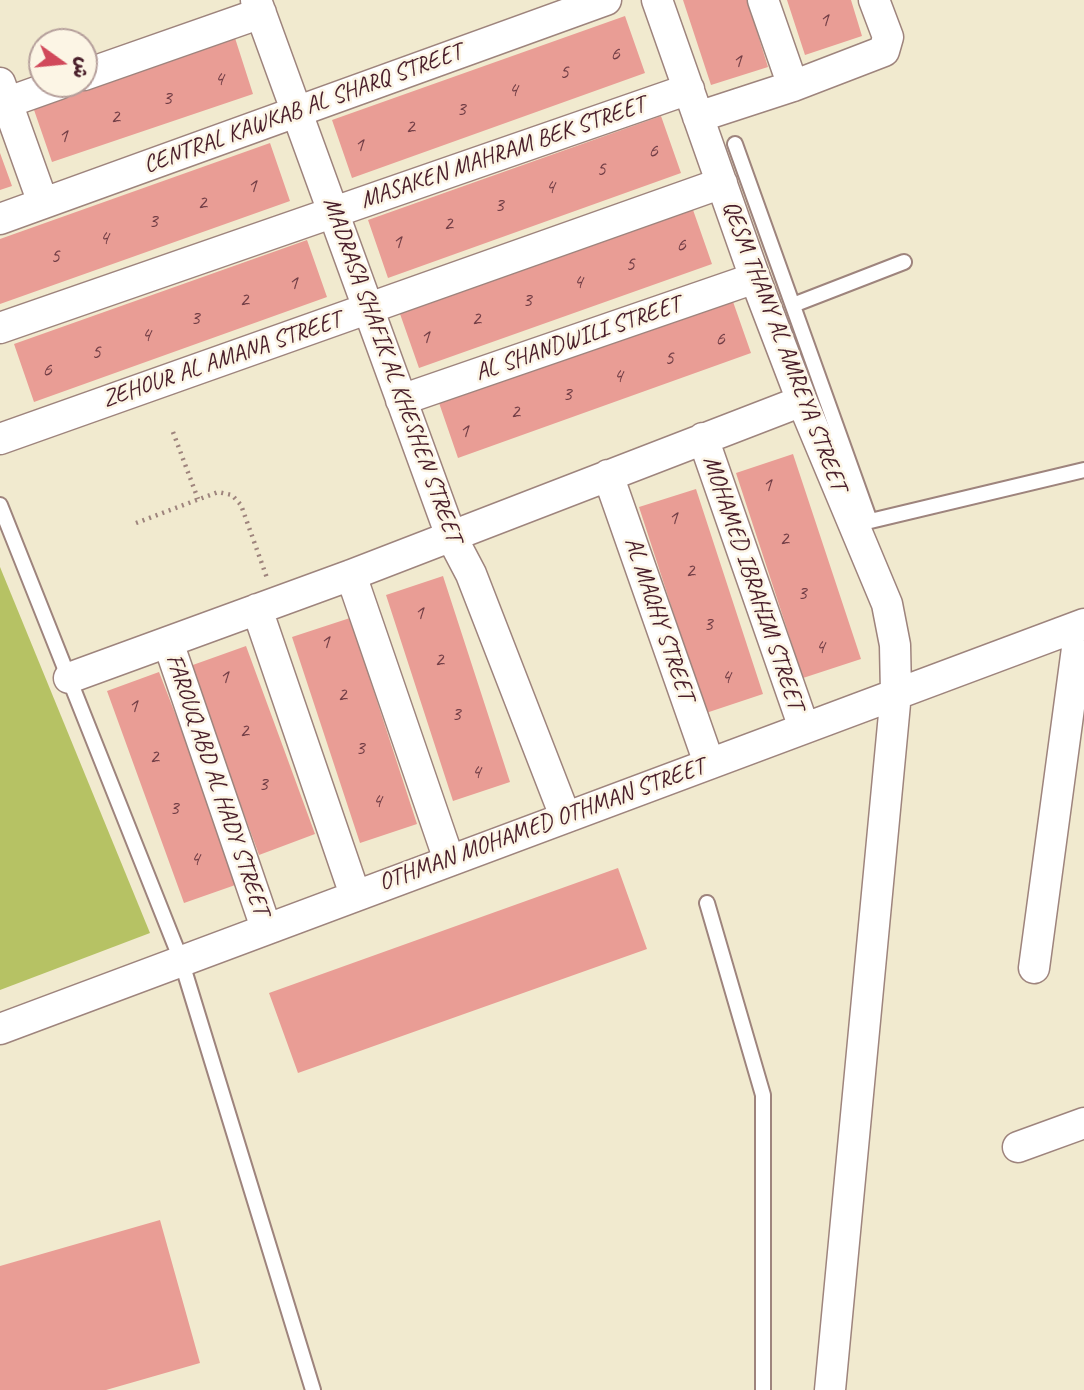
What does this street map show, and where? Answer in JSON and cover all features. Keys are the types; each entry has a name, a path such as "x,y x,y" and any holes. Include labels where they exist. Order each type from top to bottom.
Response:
{"street":[{"name":"CENTRAL KAWKAB AL SHARQ STREET","path":"0,219 606,0"},
{"name":"QESM THANY AL AMREYA STREET","path":"657,0 755,278 802,401 862,523 892,620 896,693 830,1390"},
{"path":"763,0 793,86"},
{"name":"MASAKEN MAHRAM BEK STREET","path":"0,327 333,212 694,103 793,86 884,51 888,37 874,0"},
{"name":"MADRASA SHAFIK AL KHESHEN STREET","path":"259,6 451,536 471,574 565,816"},
{"path":"98,69 259,6"},
{"path":"28,91 2,97 43,203"},
{"name":"ZEHOUR AL AMANA STREET","path":"0,439 722,183"},
{"name":"AL SHANDWILI STREET","path":"401,400 755,278"},
{"path":"69,678 351,575 802,401"},
{"name":"MOHAMED IBRAHIM STREET","path":"703,438 804,728"},
{"name":"AL MAQHY STREET","path":"608,475 709,763"},
{"path":"351,575 449,860"},
{"path":"267,605 355,895"},
{"path":"1034,968 1082,625"},
{"name":"OTHMAN MOHAMED OTHMAN STREET","path":"0,1028 1082,625"},
{"name":"FAROUQ ABD AL HADY STREET","path":"168,642 267,928"},
{"path":"1018,1147 1084,1123"}],"lane":[{"path":"736,144 793,305 862,523 1084,470"},
{"path":"793,305 904,262"},
{"path":"0,505 181,960 313,1390"},
{"path":"707,903 763,1095 763,1390"}],"path":[{"path":"173,432 198,499"},
{"path":"136,523 218,492 232,495 237,499 267,605"}],"green space":[{"path":"0,567 150,933 0,990"}],"building":[{"path":"683,0 747,0 768,67 711,85"},
{"path":"787,0 851,0 862,36 805,55"},
{"path":"625,16 645,73 352,178 332,120"},
{"path":"235,38 253,94 52,162 33,107 59,98 98,98 98,85"},
{"path":"661,116 681,173 388,278 368,220"},
{"path":"270,143 290,201 0,304 0,239"},
{"path":"0,153 12,186 0,190"},
{"path":"692,207 712,264 419,368 399,311"},
{"path":"307,240 327,297 34,402 14,344"},
{"path":"731,296 751,353 458,458 438,400"},
{"path":"793,454 861,659 803,678 736,473"},
{"path":"696,489 763,694 706,713 639,507"},
{"path":"443,576 510,782 453,801 386,595"},
{"path":"350,618 417,824 360,843 292,637"},
{"path":"246,646 315,834 259,855 190,666"},
{"path":"159,672 241,883 184,903 107,691"},
{"path":"618,868 647,949 298,1073 269,993"},
{"path":"160,1220 200,1363 106,1390 0,1390 0,1266"}]}
